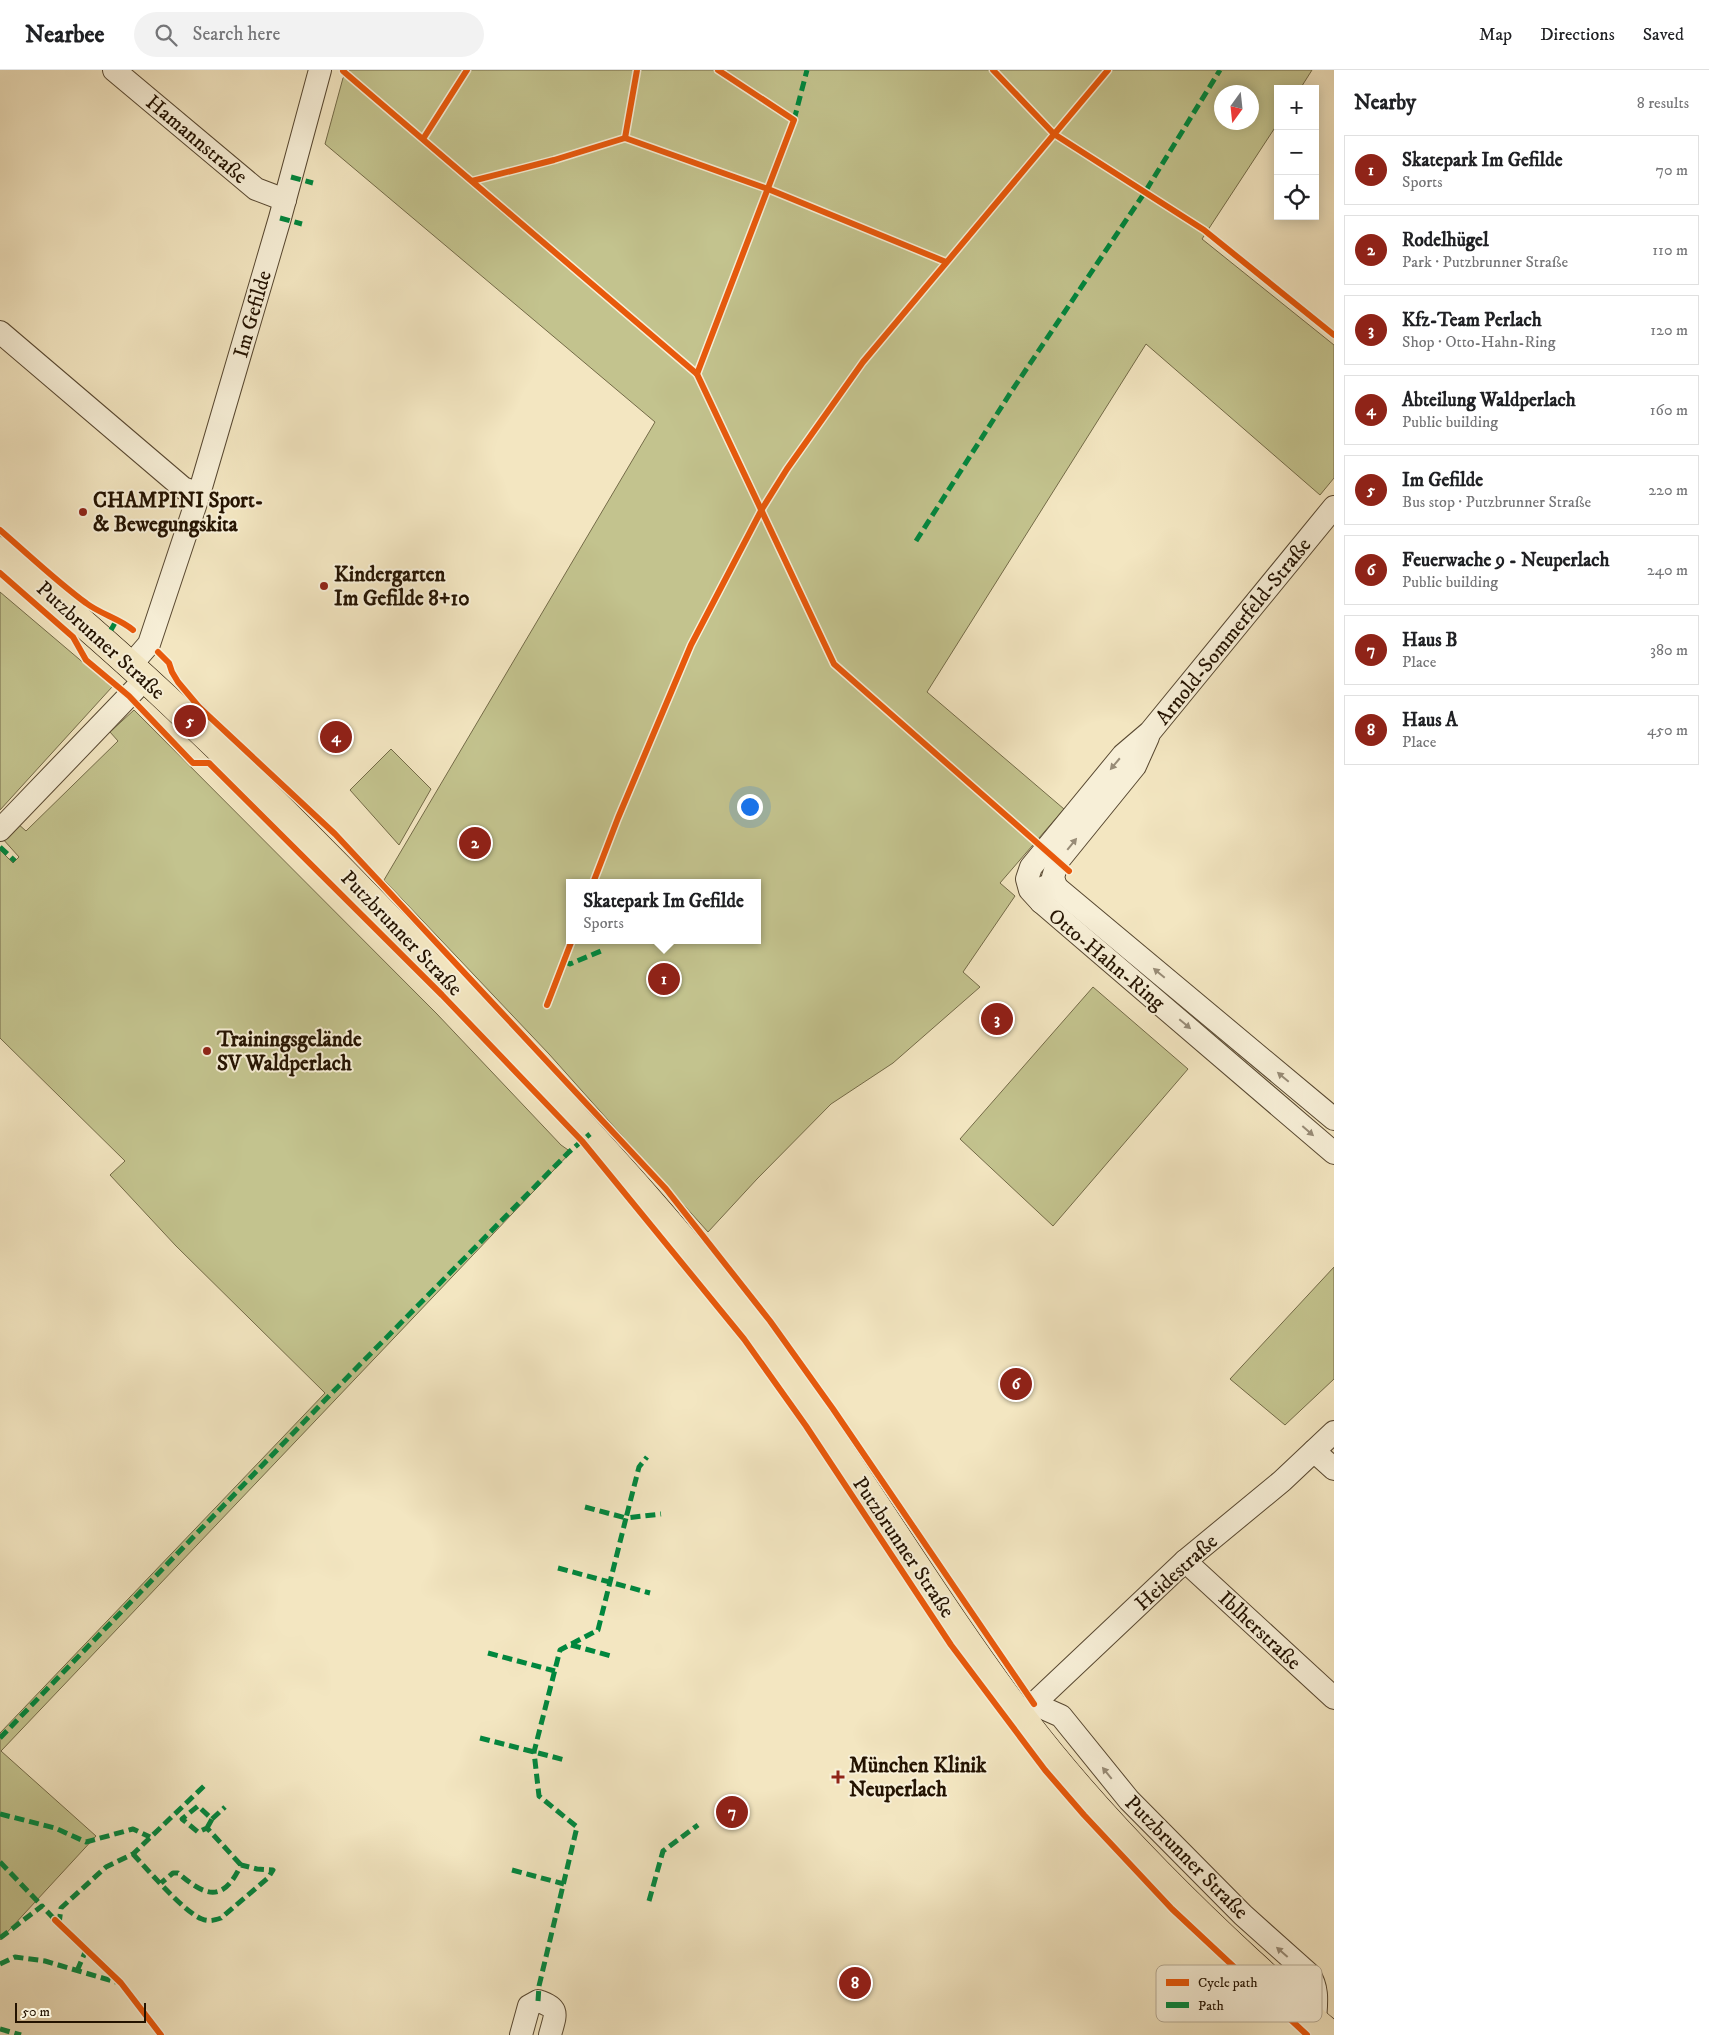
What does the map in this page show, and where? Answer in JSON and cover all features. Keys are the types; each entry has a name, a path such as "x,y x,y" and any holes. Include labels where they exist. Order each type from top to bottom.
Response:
{"main road":[{"name":"Putzbrunner Straße","path":"0,551 138,672 258,787 380,909 467,1000 654,1205 756,1331 840,1451 982,1661 1027,1710 1056,1760 1145,1861 1254,1965"}],"street":[{"name":"Hamannstraße","path":"114,70 256,189 285,200"},
{"name":"Im Gefilde","path":"0,830 138,672 199,494 285,200 320,70"},
{"path":"0,332 183,488 199,494"},
{"name":"Arnold-Sommerfeld-Straße","path":"1049,895 1058,861 1135,766 1150,732 1334,507"},
{"name":"Otto-Hahn-Ring","path":"1049,895 1334,1120"},
{"name":"Otto-Hahn-Ring","path":"1049,895 1334,1153"},
{"name":"Heidestraße","path":"1027,1710 1185,1561 1282,1481 1334,1432"},
{"path":"1314,1451 1334,1469"},
{"name":"Iblherstraße","path":"1185,1561 1334,1698"},
{"path":"521,2035 529,2006 538,2001 549,2004 554,2008 555,2015 550,2035"}],"green space":[{"path":"350,70 1312,70 1303,85 1274,85 1274,129 1202,239 1334,345 1334,478 1320,495 1146,344 927,692 1064,809 1000,883 1015,896 963,972 980,987 893,1063 831,1104 708,1232 549,1054 384,880 655,422 325,144 343,78"},
{"path":"0,592 112,687 0,810"},
{"name":"Trainingsgelände SV Waldperlach","path":"134,710 437,1014 561,1145 571,1152 1,1751 96,1836 0,1940 0,1733 325,1393 176,1246 110,1175 125,1161 0,1038 0,850 13,863 19,857 2,838 17,823 26,831 118,741 110,732"},
{"path":"391,749 431,789 399,845 350,790"},
{"path":"1093,987 1188,1069 1053,1226 960,1139"},
{"path":"1334,1267 1334,1379 1285,1425 1230,1379"}],"marked path":[{"path":"794,120 807,70"},
{"path":"916,541 1011,392 1145,192 1220,70"},
{"path":"291,177 313,183"},
{"path":"280,218 302,224"},
{"path":"111,630 116,621"},
{"path":"0,847 15,861"},
{"path":"564,961 570,964 601,951"},
{"path":"0,1738 327,1398 569,1152 590,1134"},
{"path":"585,1507 626,1518 639,1467 647,1457"},
{"path":"538,2001 539,1986 577,1827 539,1796 534,1752 560,1650 598,1630 626,1518 661,1514"},
{"path":"558,1568 650,1593"},
{"path":"571,1645 611,1656"},
{"path":"488,1653 555,1671"},
{"path":"480,1738 565,1760"},
{"path":"59,1924 61,1908 106,1867 133,1854 204,1786"},
{"path":"207,1828 212,1819 198,1806 182,1819 198,1832 207,1828 241,1865"},
{"path":"212,1819 225,1807"},
{"path":"0,1814 55,1828 86,1842 133,1829 150,1837"},
{"path":"649,1901 663,1851 698,1825"},
{"path":"133,1854 166,1890 186,1908 195,1915 207,1920 221,1918 268,1878 273,1870 241,1865 228,1886 221,1891 213,1892 197,1887 178,1873 173,1873 161,1883"},
{"path":"0,1862 42,1906"},
{"path":"512,1870 564,1884"},
{"path":"0,1938 42,1906 58,1923"},
{"path":"77,1971 86,1950"},
{"path":"0,1964 15,1957 45,1961 116,1982"},
{"path":"0,2029 21,2035"}],"cycle path":[{"path":"423,139 467,70"},
{"path":"625,138 637,70"},
{"path":"697,374 794,120 718,70"},
{"path":"993,70 1054,134 1204,230 1334,335"},
{"path":"595,879 618,818 691,645 762,509 787,469 863,362 1108,70"},
{"path":"343,71 697,374 834,664 1069,871"},
{"path":"472,181 554,160 625,138 768,189 946,262"},
{"path":"0,530 53,577 86,603 133,630"},
{"path":"0,573 73,637 86,660 129,696 193,763 209,763 442,995 582,1141 744,1339 806,1426 951,1645 1045,1770 1084,1815 1172,1909 1232,1965"},
{"path":"158,652 169,663 178,682 199,707 335,834 666,1189 770,1321 833,1409 1034,1704"},
{"path":"547,1005 570,944"},
{"path":"55,1920 121,1983 161,2035"},
{"path":"1293,2022 1307,2035"}],"place":[{"name":"CHAMPINI Sport- & Bewegungskita","path":"83,512"},
{"name":"Kindergarten Im Gefilde 8+10","path":"324,586"},
{"name":"Im Gefilde","path":"190,721"},
{"name":"Abteilung Waldperlach","path":"336,737"},
{"name":"Rodelhügel","path":"475,843"},
{"name":"Skatepark Im Gefilde","path":"664,979"},
{"name":"Kfz-Team Perlach","path":"997,1019"},
{"name":"Trainingsgelände SV Waldperlach","path":"207,1051"},
{"name":"Feuerwache 9 - Neuperlach","path":"1016,1384"},
{"name":"München Klinik Neuperlach","path":"838,1777"},
{"name":"Haus B","path":"732,1812"},
{"name":"Haus A","path":"855,1983"}]}
